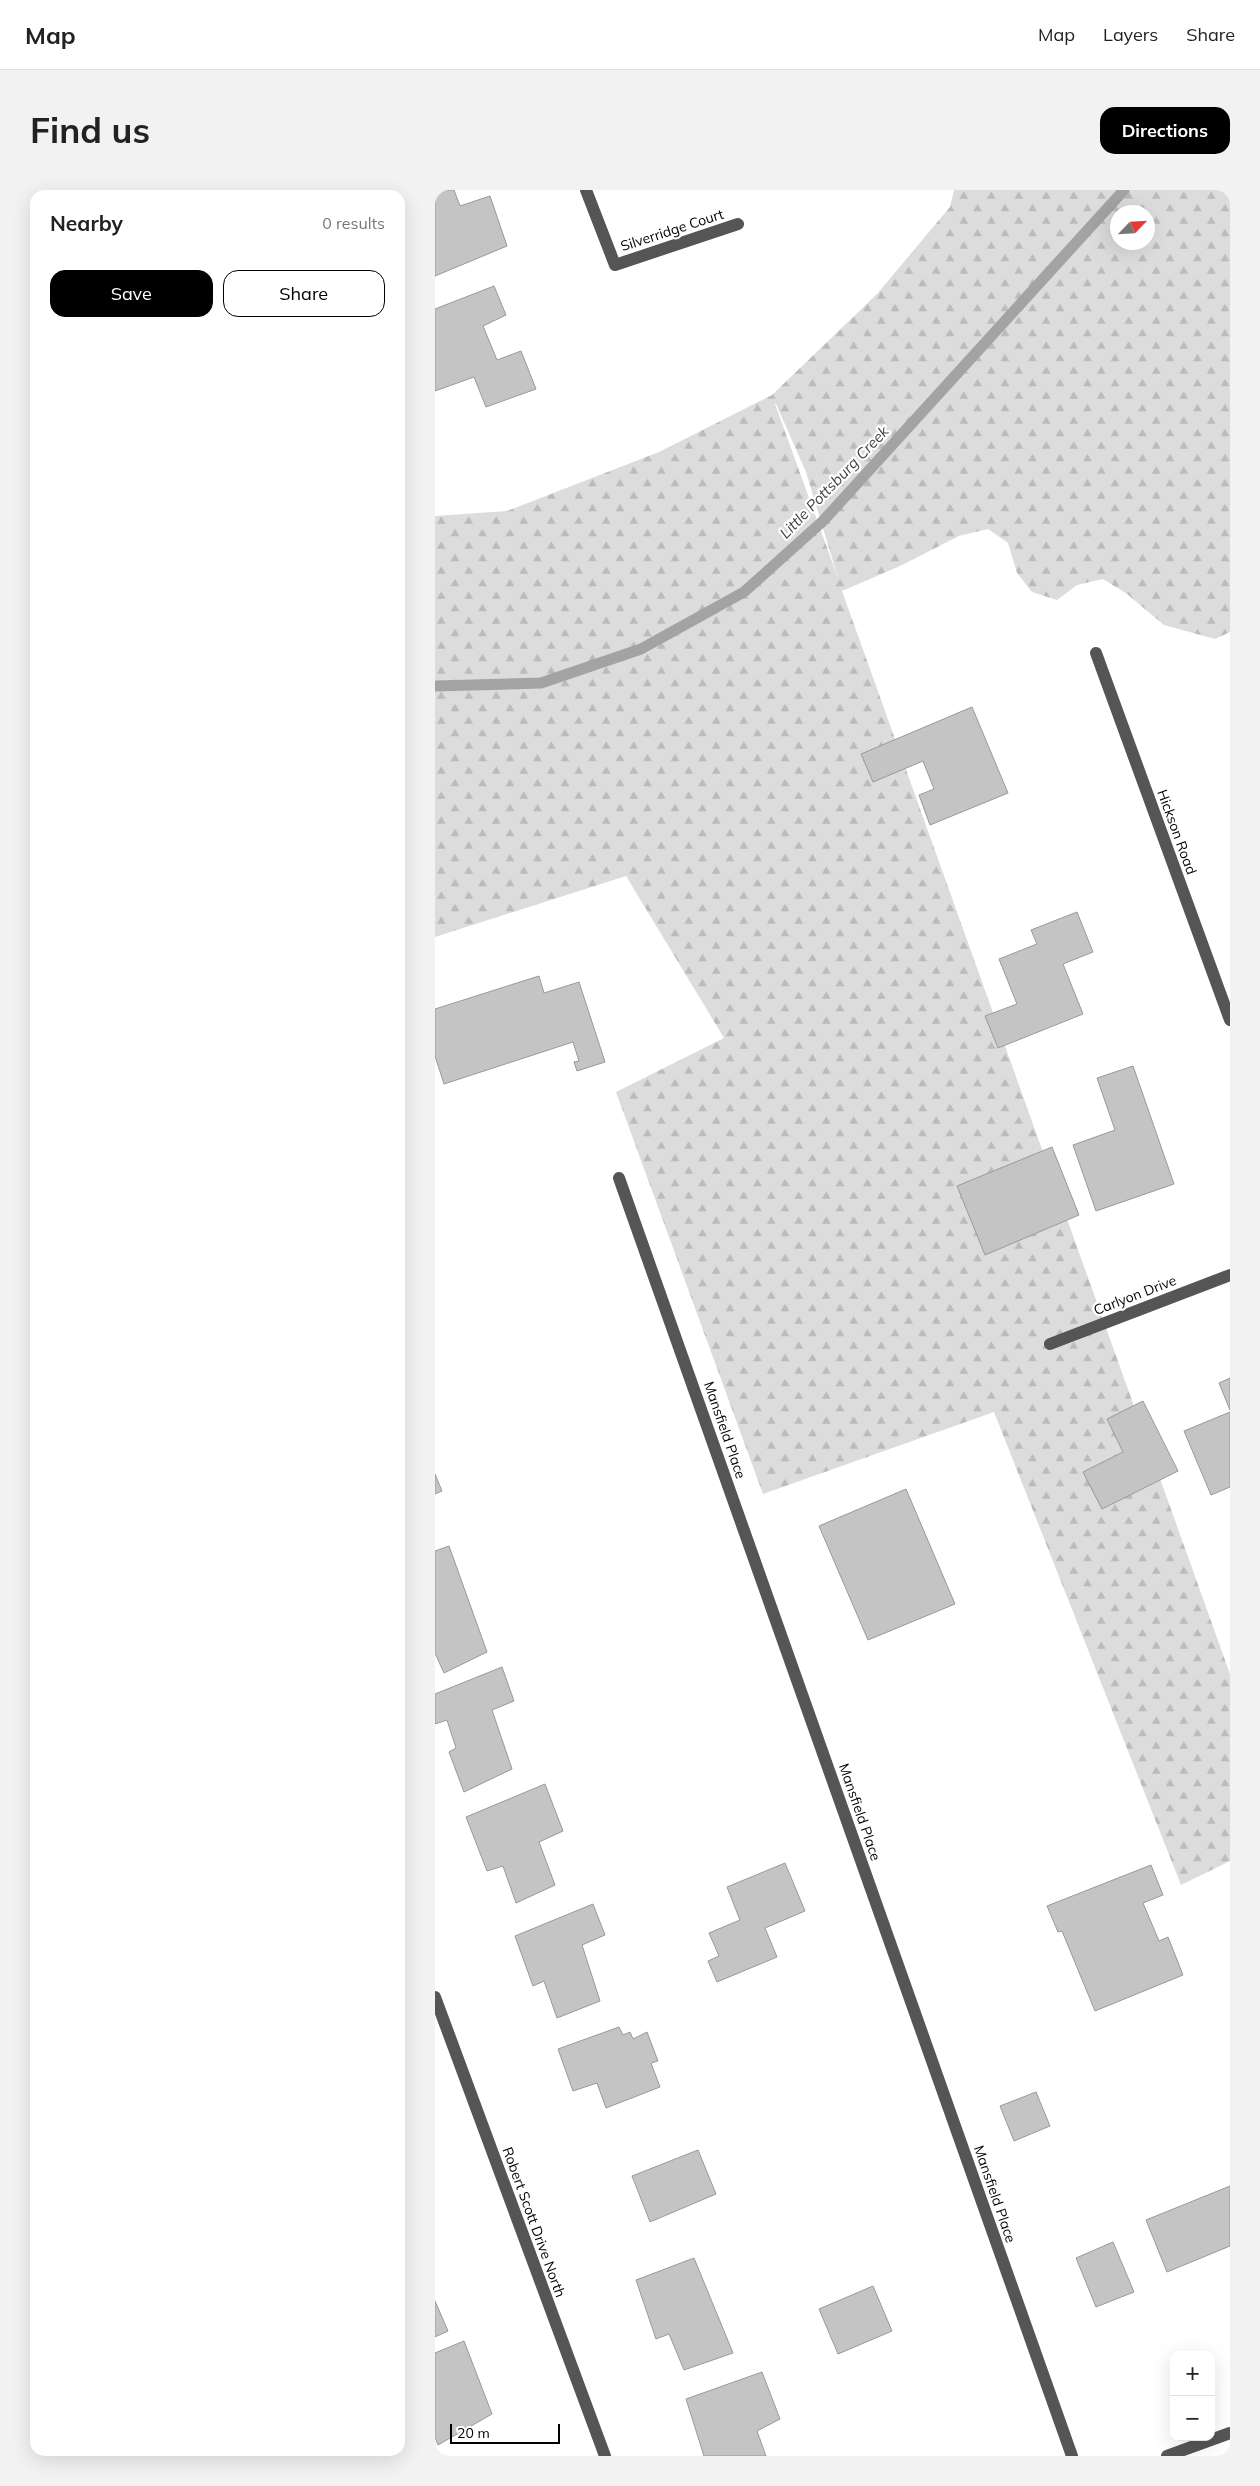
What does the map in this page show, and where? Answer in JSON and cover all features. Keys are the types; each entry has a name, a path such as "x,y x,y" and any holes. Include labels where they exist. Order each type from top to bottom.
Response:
{"street":[{"name":"Silverridge Court","path":"586,190 615,265 738,224"},
{"name":"Hickson Road","path":"1096,653 1230,1020"},
{"name":"Mansfield Place","path":"619,1178 1072,2456"},
{"name":"Carlyon Drive","path":"1051,1344 1230,1275"},
{"name":"Robert Scott Drive North","path":"435,1998 605,2456"},
{"path":"1167,2456 1230,2433"}],"green space":[{"path":"954,190 1230,190 1230,632 1215,639 1164,625 1127,594 1103,579 1077,585 1057,600 1032,592 1017,573 1008,543 988,529 959,536 900,566 842,591 1230,1674 1230,1861 1181,1885 994,1412 763,1494 616,1092 724,1038 626,876 435,937 435,516 507,511 659,452 772,395 877,294 950,207","holes":["775,404 806,472 838,578"]}],"building":[{"path":"435,190 454,190 460,206 490,196 507,246 435,276"},
{"path":"494,286 506,315 483,326 497,360 521,351 536,389 486,407 474,377 435,391 435,309"},
{"path":"972,707 1008,793 930,825 919,795 934,789 923,761 873,782 861,754"},
{"path":"1077,912 1093,952 1063,964 1083,1014 998,1048 985,1016 1017,1004 999,959 1037,944 1031,930"},
{"path":"539,976 544,993 579,982 605,1062 577,1071 574,1062 579,1061 573,1042 444,1084 435,1056 435,1009"},
{"path":"1133,1066 1174,1184 1096,1211 1073,1145 1115,1130 1097,1078"},
{"path":"1052,1147 1079,1215 985,1255 957,1186"},
{"path":"1230,1378 1230,1410 1219,1383"},
{"path":"1143,1401 1178,1471 1102,1509 1083,1472 1123,1452 1107,1419"},
{"path":"1230,1412 1230,1487 1211,1495 1184,1431"},
{"path":"435,1474 442,1491 435,1494"},
{"path":"906,1489 955,1604 868,1640 819,1526"},
{"path":"449,1546 487,1652 444,1673 435,1653 435,1551"},
{"path":"502,1667 514,1701 492,1710 512,1769 464,1792 449,1752 456,1748 447,1720 435,1724 435,1694"},
{"path":"545,1784 563,1831 539,1842 555,1885 516,1903 503,1866 487,1871 466,1817"},
{"path":"785,1863 805,1911 765,1928 777,1957 717,1982 708,1961 719,1956 709,1933 740,1920 727,1887"},
{"path":"1151,1865 1163,1895 1143,1903 1159,1941 1168,1937 1183,1975 1095,2011 1062,1931 1058,1932 1047,1906"},
{"path":"593,1904 605,1935 582,1945 600,2001 557,2018 544,1981 533,1986 515,1936"},
{"path":"619,2027 623,2035 630,2032 633,2039 647,2032 658,2061 651,2063 660,2087 606,2108 597,2083 573,2091 558,2049"},
{"path":"1036,2092 1050,2126 1014,2141 1000,2106"},
{"path":"698,2150 716,2194 650,2222 632,2176"},
{"path":"1230,2186 1230,2246 1167,2272 1146,2220"},
{"path":"1113,2242 1134,2292 1096,2307 1076,2258"},
{"path":"694,2258 733,2353 684,2370 669,2334 656,2339 636,2280"},
{"path":"873,2286 892,2331 838,2354 819,2309"},
{"path":"435,2301 448,2331 435,2337"},
{"path":"464,2341 492,2414 438,2445 435,2437 435,2353"},
{"path":"762,2372 780,2419 757,2431 766,2456 704,2456 686,2399"}],"waterway":[{"name":"Little Pottsburg Creek","path":"435,686 541,683 641,649 744,592 823,521 1124,190"}]}
